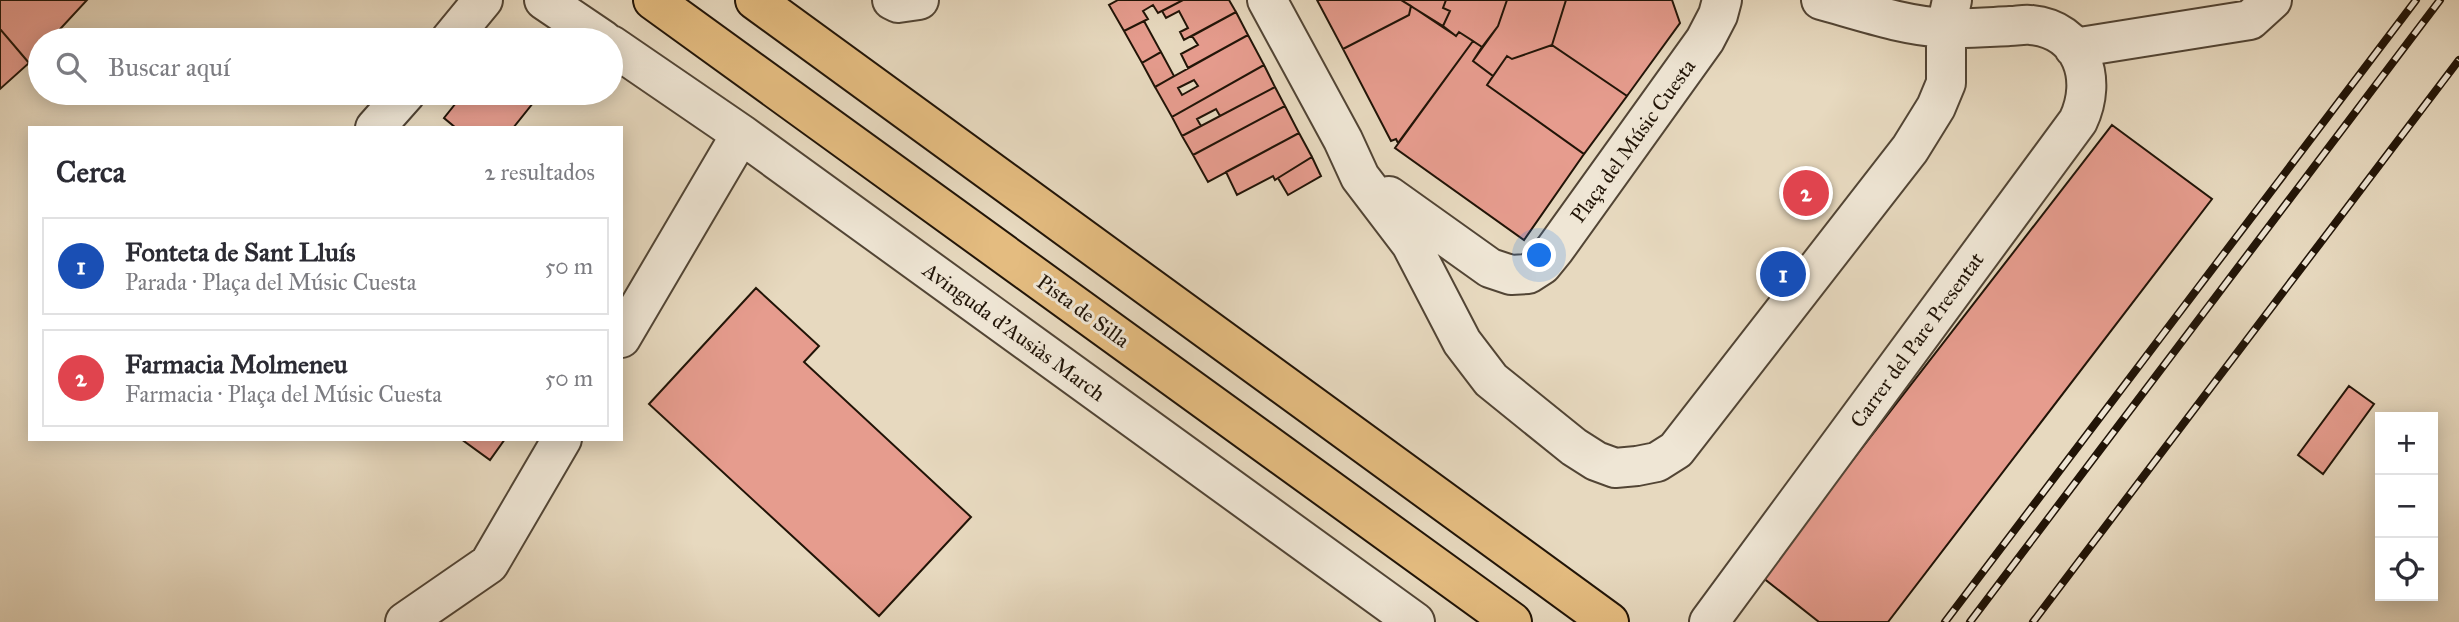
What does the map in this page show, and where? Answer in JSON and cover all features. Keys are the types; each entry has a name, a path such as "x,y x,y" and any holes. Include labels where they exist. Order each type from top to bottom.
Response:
{"highway":[{"name":"Pista de Silla","path":"653,0 1512,622"},
{"path":"755,0 1609,622"}],"street":[{"path":"460,28 483,0"},
{"path":"544,0 585,28"},
{"path":"1267,0 1343,140 1360,177 1404,233 1462,342 1491,380 1574,447 1596,461 1615,468 1657,462 1676,450 1910,149 1936,107 1946,83 1949,14"},
{"name":"Plaça del Músic Cuesta","path":"1360,177 1490,268 1511,275 1528,274 1542,265 1705,40 1718,15 1722,0"},
{"path":"1821,0 1890,19 1949,14 2029,24 2047,28 2062,36 2074,48 2250,20 2272,0"},
{"name":"Carrer del Pare Presentat","path":"1709,622 2078,121 2085,107 2087,76 2083,61 2074,48"},
{"name":"Avinguda d'Ausiàs March","path":"623,53 741,134 1415,622"},
{"path":"377,126 395,105"},
{"path":"623,335 741,134"},
{"path":"405,622 489,564 561,441"}],"building":[{"path":"0,0 87,0 61,28 28,28 28,62 0,29"},
{"path":"1118,0 1183,0 1158,13 1153,5 1143,11 1148,19 1124,31 1109,5"},
{"path":"1183,0 1229,0 1236,12 1184,40 1180,32 1188,28 1179,11 1166,18 1162,11"},
{"path":"1317,0 1401,0 1411,6 1409,15 1343,49"},
{"path":"1401,0 1446,0 1443,8 1450,11 1443,26"},
{"path":"1446,0 1507,0 1498,26 1482,47 1459,32 1456,36 1443,26 1450,11 1443,8"},
{"path":"1507,0 1566,0 1552,45 1512,59 1507,56 1493,76 1473,61 1498,26"},
{"path":"1566,0 1672,0 1680,23 1627,96 1552,45"},
{"path":"1411,6 1456,36 1459,32 1473,41 1398,143 1396,139 1391,141 1343,49 1409,15"},
{"path":"1236,12 1248,35 1188,68 1181,54 1198,45 1192,36"},
{"path":"1144,21 1161,52 1142,63 1124,31"},
{"path":"0,29 28,64 0,89"},
{"path":"1248,35 1264,65 1172,117 1155,87","holes":["1194,80 1198,86 1182,95 1178,88"]},
{"path":"1473,41 1482,47 1473,61 1493,76 1487,85 1584,154 1524,240 1395,148"},
{"path":"1552,45 1627,96 1584,154 1487,85 1507,56 1512,59"},
{"path":"1161,52 1174,76 1155,87 1142,63"},
{"path":"1264,65 1275,87 1220,116 1216,109 1197,119 1201,126 1182,136 1172,117"},
{"path":"1275,87 1285,106 1193,155 1182,136"},
{"path":"454,105 531,105 515,126 454,126 444,118"},
{"path":"1285,106 1299,133 1208,182 1193,155"},
{"path":"2112,125 2212,199 1888,622 1819,622 1762,577"},
{"path":"1299,133 1312,157 1275,180 1273,176 1237,195 1226,172"},
{"path":"1312,157 1321,176 1288,195 1278,178"},
{"path":"756,288 819,346 804,362 971,517 879,616 649,404"},
{"path":"2349,386 2374,404 2323,474 2298,455"},
{"path":"464,441 504,441 490,460"}],"railway":[{"path":"1945,622 2416,0"},
{"path":"1970,622 2440,0"},
{"path":"2033,622 2459,60"}],"place":[{"name":"Farmacia Molmeneu","path":"1806,193"},
{"name":"Fonteta de Sant Lluís","path":"1783,274"}]}
